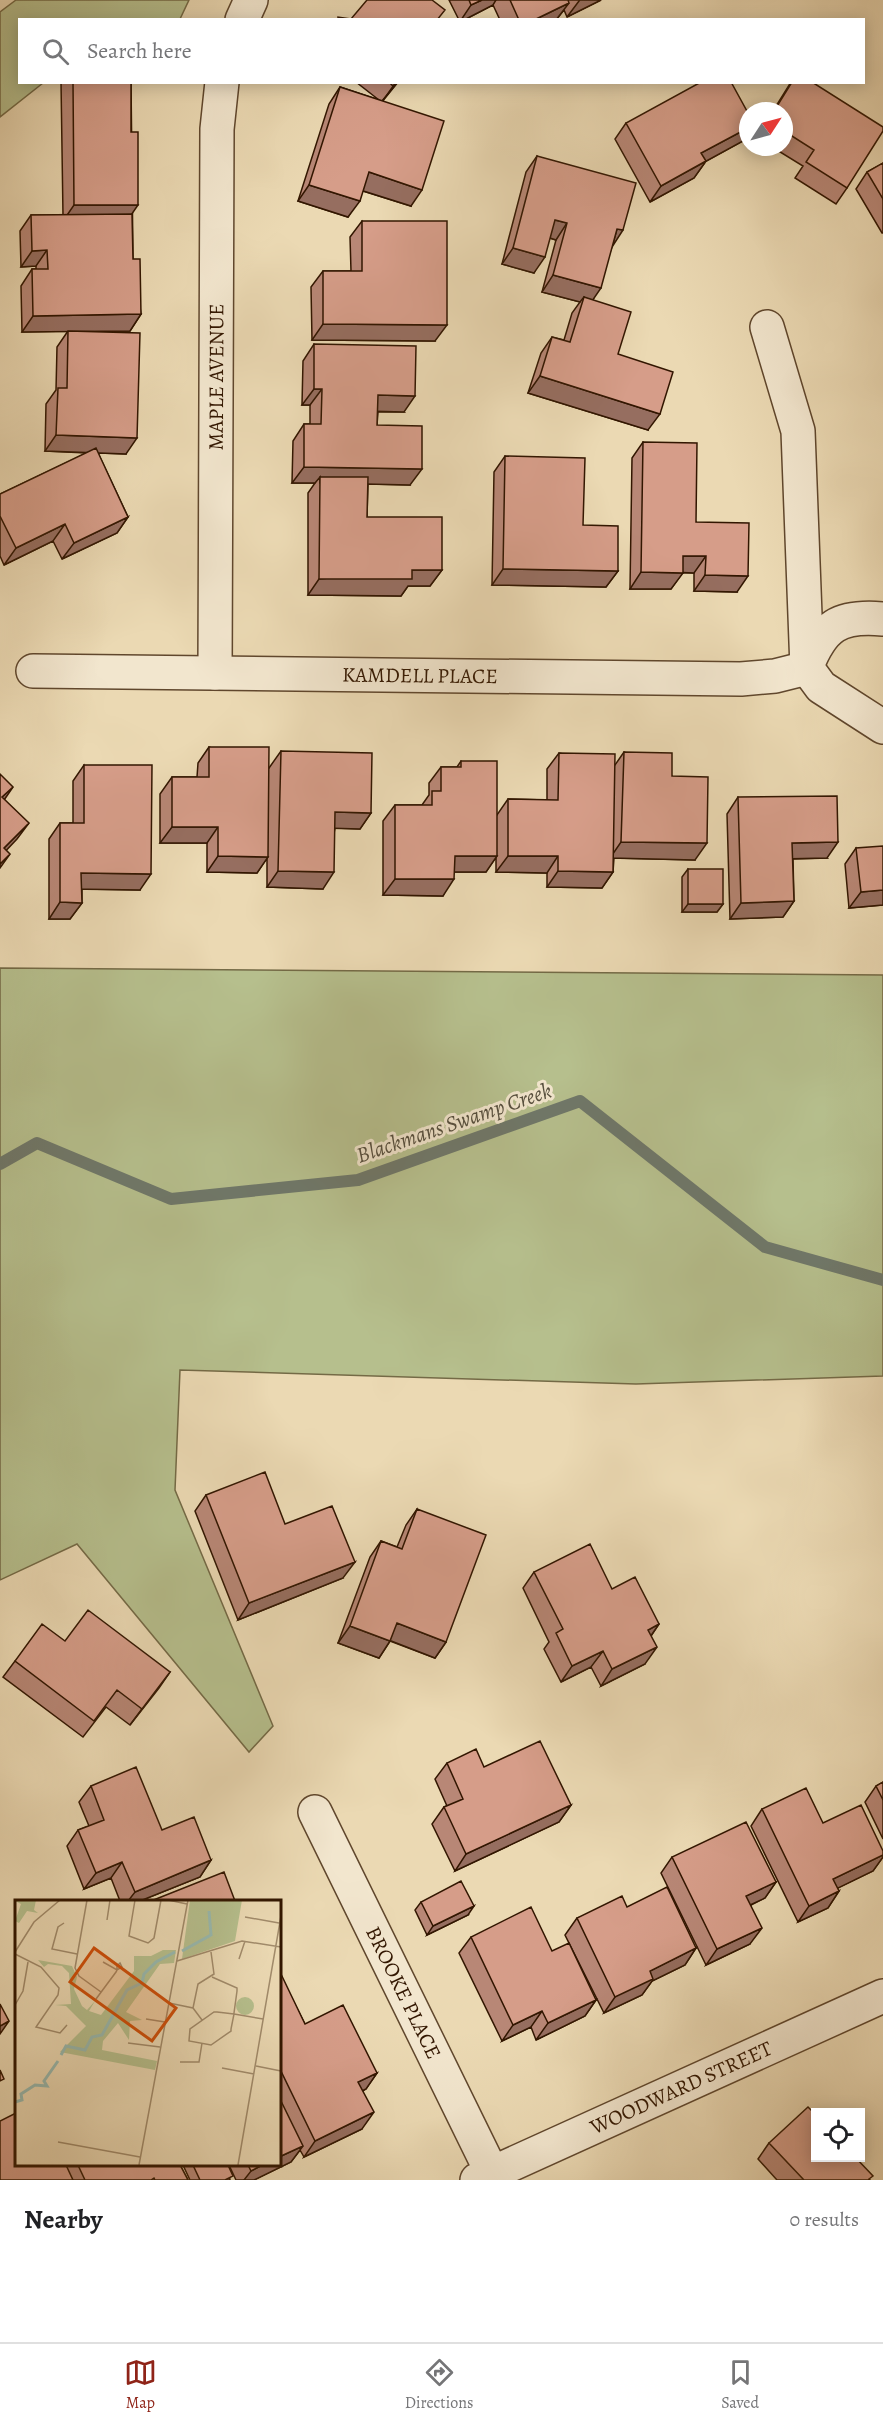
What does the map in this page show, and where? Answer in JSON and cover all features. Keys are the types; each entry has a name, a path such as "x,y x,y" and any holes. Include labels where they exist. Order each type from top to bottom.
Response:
{"street":[{"path":"243,18 251,0"},
{"name":"MAPLE AVENUE","path":"215,673 217,129 222,84"},
{"path":"767,327 790,398 801,454 807,668 821,687 883,727"},
{"path":"807,668 815,645 827,629 844,620 864,617 883,619"},
{"name":"KAMDELL PLACE","path":"33,671 741,679 775,676 807,668"},
{"name":"BROOKE PLACE","path":"315,1812 485,2176"},
{"name":"WOODWARD STREET","path":"485,2176 880,2004"}],"green space":[{"path":"16,0 189,0 180,18 18,18 18,84 42,84 0,117 0,12"},
{"path":"0,968 883,975 883,1376 636,1384 180,1370 175,1490 273,1726 249,1752 77,1544 0,1580"}],"building":[{"path":"367,0 432,0 445,10 439,18 352,18"},
{"path":"469,0 482,0 471,5"},
{"path":"510,0 568,0 569,3 538,18 518,18"},
{"path":"73,84 131,84 131,132 138,132 138,205 74,205"},
{"path":"697,84 732,84 742,102 739,102 739,133 701,153 706,161 661,186 626,123"},
{"path":"791,84 815,84 883,127 883,131 847,188 806,162 814,150 793,137 793,102 780,102"},
{"path":"340,87 444,121 422,190 369,172 360,201 309,185"},
{"path":"537,156 636,183 623,230 617,229 601,288 553,275 567,223 555,220 545,257 513,248"},
{"path":"883,163 883,199 867,172"},
{"path":"132,214 133,259 140,259 141,314 33,316 32,269 48,269 47,250 32,251 31,215"},
{"path":"362,221 447,221 447,325 323,324 323,271 362,271"},
{"path":"584,297 631,312 618,354 673,372 660,414 540,376 552,337 570,342"},
{"path":"68,331 140,333 137,438 56,435 58,388 67,388"},
{"path":"314,344 416,346 415,396 378,395 377,425 422,426 422,469 304,467 304,424 321,424 322,389 314,389"},
{"path":"643,442 697,443 696,522 749,523 748,576 705,575 706,556 683,556 683,573 641,572"},
{"path":"96,448 128,517 74,543 65,524 16,548 0,516 0,494"},
{"path":"505,456 585,458 583,525 618,526 618,571 503,569"},
{"path":"320,477 368,477 367,517 442,517 442,570 412,570 412,579 319,579"},
{"path":"209,747 269,747 268,857 218,856 218,827 172,827 172,777 209,777"},
{"path":"281,751 372,753 371,813 335,812 334,872 278,871"},
{"path":"624,752 672,753 672,776 708,777 707,843 621,842"},
{"path":"559,753 615,754 613,872 558,871 558,856 508,856 508,799 558,800"},
{"path":"461,761 497,761 497,856 455,856 454,879 395,879 395,805 432,805 432,791 441,791 441,767 461,767"},
{"path":"84,765 152,765 151,874 81,873 82,903 60,902 60,823 84,823"},
{"path":"0,774 13,787 2,797 29,823 4,848 10,854 0,864"},
{"path":"837,796 838,842 792,843 794,901 741,903 738,797"},
{"path":"883,846 883,890 861,892 856,848"},
{"path":"688,869 723,869 723,904 688,904"},
{"path":"265,1472 285,1524 332,1506 355,1562 249,1603 206,1495"},
{"path":"417,1509 486,1535 446,1642 397,1623 390,1641 350,1626 381,1541 402,1549"},
{"path":"590,1544 612,1589 635,1577 659,1624 648,1630 657,1647 612,1669 603,1651 572,1666 556,1633 563,1629 534,1572"},
{"path":"88,1610 170,1672 142,1709 117,1690 94,1721 15,1661 42,1624 65,1641"},
{"path":"540,1741 571,1805 466,1854 444,1807 463,1799 447,1763 476,1749 484,1767"},
{"path":"136,1767 162,1830 194,1817 211,1860 135,1892 122,1862 96,1873 78,1830 104,1820 91,1786"},
{"path":"883,1782 883,1800 876,1786"},
{"path":"806,1788 823,1823 861,1805 883,1851 883,1855 833,1879 839,1891 809,1906 762,1809"},
{"path":"746,1822 776,1882 746,1896 762,1928 717,1949 672,1857"},
{"path":"224,1872 235,1900 154,1900"},
{"path":"461,1881 474,1906 433,1926 421,1902"},
{"path":"667,1887 696,1948 650,1971 653,1979 615,1997 577,1918 622,1896 627,1907"},
{"path":"531,1907 552,1951 569,1943 596,2000 548,2023 542,2011 513,2025 471,1937"},
{"path":"280,1972 305,2024 343,2005 377,2073 358,2082 374,2112 315,2141 280,2069"},
{"path":"0,2004 9,2021 0,2026"},
{"path":"280,2099 303,2146 280,2157"},
{"path":"808,2107 811,2110 811,2162 860,2162 873,2176 870,2180 804,2180 769,2143"},
{"path":"15,2114 15,2165 66,2165 73,2180 0,2180 0,2121"},
{"path":"78,2165 180,2165 188,2180 155,2180 154,2178 151,2180 85,2180"},
{"path":"193,2165 228,2165 233,2176 225,2180 200,2180"},
{"path":"248,2165 262,2165 251,2171"}],"waterway":[{"name":"Blackmans Swamp Creek","path":"0,1164 37,1143 171,1199 358,1180 580,1101 765,1247 883,1280"}]}
